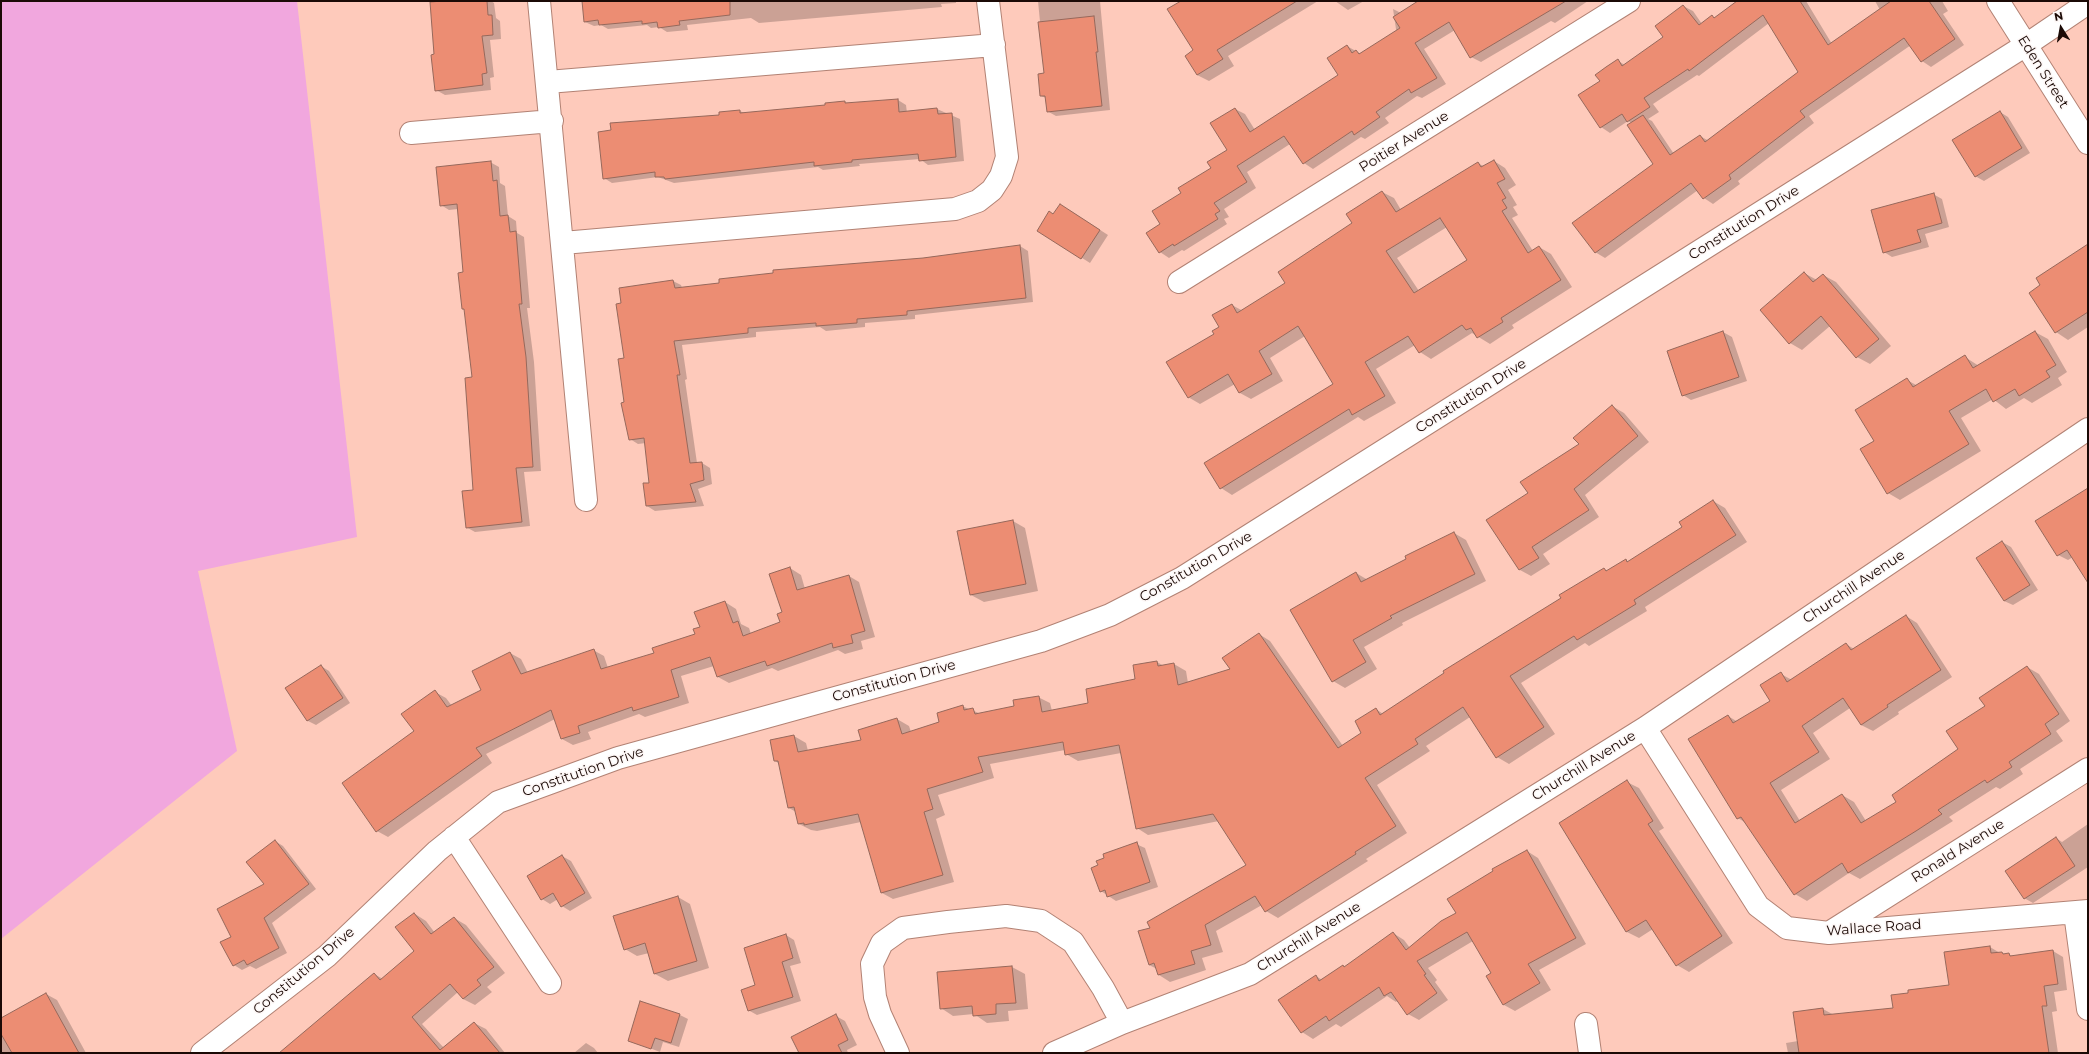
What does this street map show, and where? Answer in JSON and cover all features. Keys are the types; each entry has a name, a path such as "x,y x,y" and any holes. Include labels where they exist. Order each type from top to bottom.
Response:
{"street":[{"path":"540,1 564,243 586,500"},
{"path":"564,243 955,209 978,201 992,190 1001,176 1007,157 988,1"},
{"name":"Poitier Avenue","path":"1179,282 1629,1"},
{"name":"Eden Street","path":"1998,1 2088,143"},
{"name":"Constitution Drive","path":"202,1053 327,956 437,851 498,802 618,758 1041,641 1116,612 1182,578 2026,45 2088,3"},
{"path":"548,82 994,45"},
{"path":"411,133 552,121"},
{"name":"Churchill Avenue","path":"1054,1053 1122,1023 1250,974 1645,728 2088,429"},
{"name":"Wallace Road","path":"1645,728 1758,906 1787,928 1829,933 2082,912"},
{"name":"Ronald Avenue","path":"1829,933 2088,769"},
{"path":"454,837 550,983"},
{"path":"2082,912 2088,1009"},
{"path":"898,1053 880,1014 875,997 872,964 882,943 903,928 1006,916 1041,921 1073,942 1103,988 1122,1023"},
{"path":"1586,1024 1590,1053"}],"shaded area":[{"path":"1,1 297,1 357,537 198,571 237,751 1,939"}],"building":[{"path":"487,1 488,15 492,15 493,35 482,36 487,73 482,74 483,85 435,91 431,55 434,54 430,2"},
{"path":"582,1 730,1 730,15 679,21 680,25 658,28 657,22 642,24 642,21 599,25 598,20 584,22"},
{"path":"1181,1 1297,1 1217,50 1223,59 1197,75 1185,56 1193,50 1167,9"},
{"path":"1418,1 1566,1 1470,58 1449,22 1415,43 1437,78 1411,93 1409,89 1376,112 1380,117 1354,135 1352,131 1303,164 1284,136 1237,166 1247,182 1214,203 1220,211 1215,214 1218,219 1174,246 1173,244 1159,253 1146,233 1160,224 1152,211 1181,193 1178,188 1211,168 1207,162 1227,150 1210,123 1235,108 1250,132 1338,75 1327,58 1347,45 1352,53 1356,50 1359,54 1400,28 1393,17"},
{"path":"1737,1 1800,1 1828,45 1891,1 1929,1 1955,39 1921,62 1904,38 1800,111 1805,117 1729,175 1731,179 1703,199 1691,183 1595,253 1572,223 1653,164 1627,125 1643,115 1670,155 1700,135 1705,142 1798,72 1763,15 1689,71 1688,69 1644,98 1650,107 1627,122 1622,114 1600,128 1578,95 1600,81 1595,75 1606,67 1618,59 1622,66 1663,37 1655,26 1683,5 1699,25 1712,15 1714,18"},
{"path":"1094,16 1102,106 1047,112 1045,96 1040,96 1038,74 1044,73 1038,22"},
{"path":"898,99 899,112 937,108 938,114 952,113 956,157 919,161 918,154 852,160 852,162 814,166 814,162 665,179 664,177 655,177 655,172 603,179 598,132 611,130 610,123 719,115 719,112 740,110 740,113 825,105 825,103 845,101 845,103"},
{"path":"2000,111 2022,148 1975,177 1952,140"},
{"path":"1494,160 1505,179 1497,183 1506,198 1502,200 1507,208 1502,211 1528,253 1539,246 1561,280 1501,318 1503,322 1477,338 1471,328 1466,330 1462,325 1419,353 1408,336 1365,362 1385,396 1352,415 1349,409 1220,489 1204,463 1333,384 1298,326 1259,351 1272,374 1239,393 1228,374 1188,398 1166,362 1214,334 1212,331 1219,327 1212,315 1232,304 1237,313 1285,283 1278,272 1352,223 1346,214 1382,191 1396,212 1478,162 1481,167","holes":["1440,218 1467,260 1414,293 1386,251"]},
{"path":"491,161 493,181 497,180 500,216 508,215 510,232 516,231 522,304 519,304 526,357 533,467 516,468 522,522 466,528 462,491 473,490 465,378 472,377 458,273 463,272 457,204 440,206 436,167"},
{"path":"1934,193 1942,223 1917,230 1921,242 1883,253 1871,210"},
{"path":"1060,204 1100,230 1081,259 1037,231 1049,211 1053,214"},
{"path":"2088,244 2088,312 2055,333 2029,293 2040,285 2036,278"},
{"path":"1020,245 1026,298 907,311 907,315 857,319 857,323 816,326 816,323 748,328 748,333 674,341 680,375 677,375 690,463 702,462 704,480 690,484 696,502 646,506 643,483 649,483 644,438 629,440 621,403 624,402 618,359 624,358 616,304 621,303 619,288 673,280 675,288 719,283 719,279 773,273 773,270 923,258"},
{"path":"1804,272 1813,282 1823,274 1879,339 1856,358 1821,316 1789,344 1760,310"},
{"path":"1723,331 1739,377 1682,396 1667,351"},
{"path":"2035,331 2056,365 2046,371 2050,377 2019,396 2015,389 1993,402 1986,389 1949,411 1969,444 1887,494 1860,449 1874,441 1855,410 1907,378 1913,387 1965,355 1973,368"},
{"path":"1612,405 1638,436 1574,489 1589,510 1532,547 1539,558 1519,570 1486,520 1528,493 1520,482 1579,444 1573,438"},
{"path":"2088,488 2088,583 2067,550 2057,556 2035,521"},
{"path":"1713,500 1736,535 1634,600 1636,604 1577,640 1574,636 1510,676 1544,727 1496,758 1463,707 1415,739 1418,744 1365,778 1396,826 1355,852 1356,854 1265,912 1255,896 1205,925 1211,945 1191,951 1195,964 1158,975 1154,963 1149,965 1138,931 1150,928 1147,922 1246,865 1213,814 1136,829 1119,745 1065,755 1063,742 978,757 983,772 927,789 933,809 924,812 943,875 881,893 858,814 804,825 804,823 798,824 794,807 788,808 778,761 774,761 770,740 794,735 798,752 861,740 858,730 897,718 902,734 939,722 937,713 963,705 964,710 973,708 975,714 1014,706 1013,700 1039,696 1042,712 1088,703 1086,689 1135,679 1133,665 1157,661 1158,666 1174,663 1178,685 1230,669 1222,658 1259,633 1338,748 1361,733 1355,721 1376,708 1380,715 1444,673 1443,671 1561,598 1559,595 1604,568 1606,571 1626,559 1627,562 1682,527 1679,522"},
{"path":"1013,520 1026,584 970,595 957,531"},
{"path":"1454,532 1475,574 1390,616 1392,618 1353,640 1366,662 1332,682 1290,610 1356,572 1361,582 1406,559 1405,556"},
{"path":"2002,541 2030,585 2004,601 1976,558"},
{"path":"790,567 797,590 849,575 865,631 851,635 853,643 833,648 832,643 767,666 765,661 717,677 710,657 671,670 679,697 633,711 632,707 578,726 580,733 561,739 551,710 476,748 482,756 376,832 342,783 414,731 401,714 435,690 447,707 481,690 472,671 510,652 521,674 594,649 601,669 654,653 652,648 695,634 693,629 700,627 694,612 725,601 733,623 738,621 743,636 780,622 777,614 782,612 769,574"},
{"path":"1906,615 1941,670 1887,705 1888,707 1861,725 1843,698 1802,726 1819,752 1770,783 1795,823 1842,794 1861,823 1896,802 1892,795 1958,749 1946,731 1985,706 1979,698 2027,666 2059,714 2045,724 2051,734 2009,762 2012,767 1987,783 1985,780 1938,810 1942,814 1916,831 1848,873 1842,863 1794,895 1741,817 1737,819 1688,739 1728,715 1733,723 1770,701 1760,685 1781,672 1787,682 1846,643 1851,650"},
{"path":"321,665 343,698 307,721 285,688"},
{"path":"1627,780 1653,821 1648,824 1722,936 1676,966 1646,920 1626,932 1559,823"},
{"path":"2056,837 2075,866 2024,899 2005,871"},
{"path":"275,840 309,884 264,918 279,948 247,965 244,960 233,966 220,942 231,937 217,909 264,884 246,862"},
{"path":"1137,842 1150,882 1107,897 1105,890 1100,892 1091,868 1098,865 1096,861 1104,858 1103,854"},
{"path":"1527,850 1576,938 1528,964 1540,983 1503,1005 1486,976 1491,973 1467,932 1417,961 1426,974 1424,975 1437,993 1407,1015 1391,992 1384,996 1379,987 1329,1021 1326,1016 1301,1033 1278,1000 1316,975 1319,981 1343,965 1344,967 1393,932 1406,950 1441,921 1456,913 1447,899 1493,871 1492,869"},
{"path":"562,855 585,893 561,907 553,893 541,900 527,876"},
{"path":"678,896 697,961 654,974 645,943 624,950 613,916"},
{"path":"414,913 431,934 454,917 494,967 477,980 481,985 463,999 450,984 412,1017 440,1050 474,1022 500,1053 279,1053 374,973 380,980 414,951 395,927"},
{"path":"786,934 793,958 782,962 793,997 748,1011 741,990 755,985 744,948"},
{"path":"1990,946 1991,953 2009,953 2010,956 2053,950 2058,984 2044,986 2047,1006 2042,1006 2049,1053 1799,1053 1793,1012 1823,1008 1824,1015 1893,1008 1891,995 1908,993 1908,990 1949,985 1944,952"},
{"path":"1012,966 1016,1003 996,1004 996,1014 973,1016 972,1006 940,1009 937,972"},
{"path":"46,993 79,1053 12,1053 1,1034 1,1018"},
{"path":"640,1001 680,1014 671,1043 655,1038 651,1049 628,1041"},
{"path":"836,1014 848,1040 838,1045 842,1053 799,1053 791,1037"}]}
